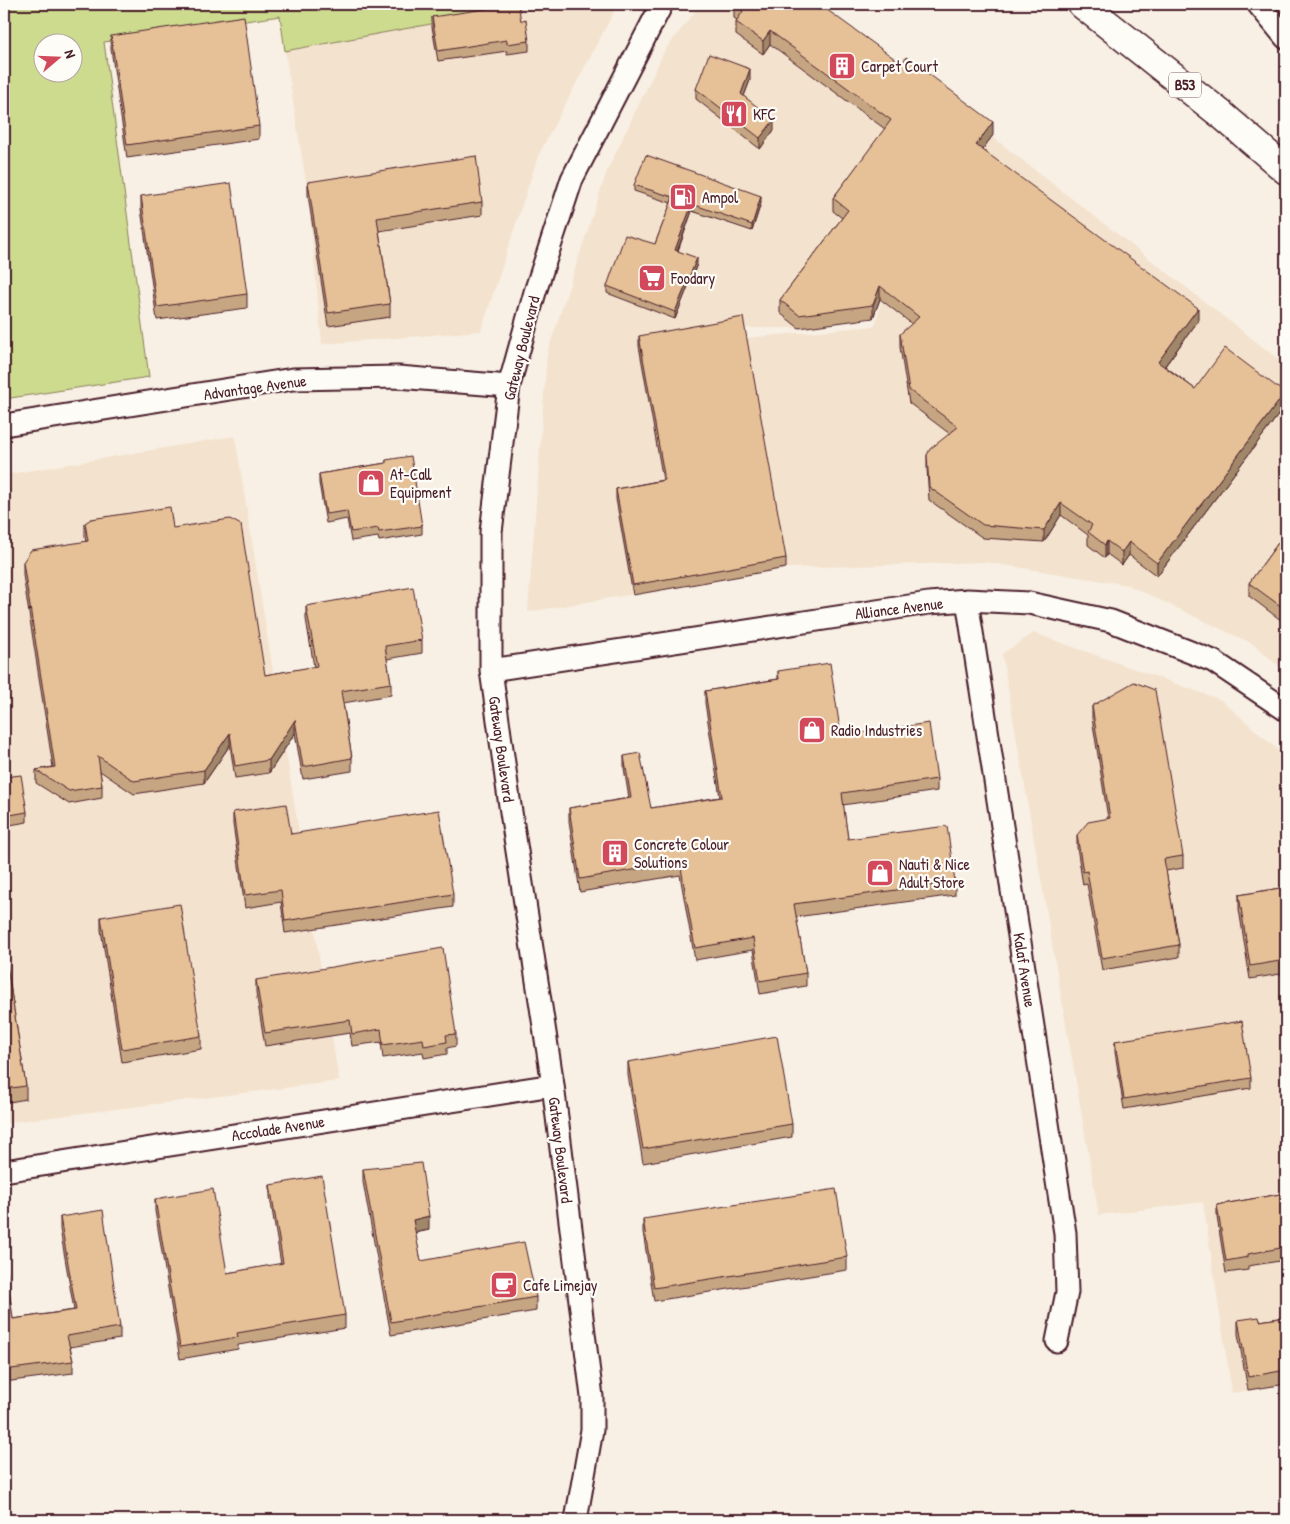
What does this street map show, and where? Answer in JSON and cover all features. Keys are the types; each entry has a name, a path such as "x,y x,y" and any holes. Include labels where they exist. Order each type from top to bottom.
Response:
{"main road":[{"name":"B53","path":"1082,4 1222,115 1286,170"}],"street":[{"name":"Gateway Boulevard","path":"576,1520 592,1430 592,1397 553,1084 491,670 491,532 509,386 535,292 572,179 662,4"},
{"path":"1258,4 1286,38"},
{"name":"Advantage Avenue","path":"4,425 293,379 398,377 509,386"},
{"name":"Alliance Avenue","path":"491,670 840,615 967,600 1029,603 1111,622 1213,661 1286,710"},
{"name":"Kalaf Avenue","path":"967,600 1066,1233 1067,1292 1057,1341"},
{"name":"Accolade Avenue","path":"4,1171 553,1084"}],"shaded area":[{"path":"539,4 618,4 538,156 481,331 322,344 308,195 285,51"},
{"path":"701,4 821,4 1286,365 1286,672 1253,644 1128,585 985,562 786,568 528,612 547,354 607,171 665,50","holes":["886,284 875,326 746,338 744,328 799,328"]},
{"path":"235,436 339,1081 4,1123 4,475"},
{"path":"1034,633 1221,700 1286,757 1286,1385 1232,1393 1203,1202 1099,1215 1002,654"}],"green space":[{"path":"4,4 539,4 285,51 280,16 104,42 149,377 4,399"}],"building":[{"path":"518,4 521,21 526,20 529,41 507,44 507,40 438,51 432,17"},
{"path":"735,4 805,4 808,6 809,4 819,4 902,64 906,57 993,122 976,145 1198,308 1158,362 1195,389 1225,348 1285,393 1157,563 1129,542 1122,552 1107,541 1105,545 1088,532 1092,525 1061,503 1044,530 983,525 929,487 927,455 930,449 958,427 909,390 900,334 919,317 880,286 873,305 799,315 780,300 848,210 833,198 891,120 770,31 763,41 736,22 743,11"},
{"path":"244,16 259,126 127,145 111,36"},
{"name":"KFC","path":"709,54 750,69 741,94 774,120 760,138 696,89"},
{"path":"646,155 761,196 752,225 692,204 675,250 697,258 675,312 607,286 625,235 655,244 673,197 634,185"},
{"path":"476,156 482,202 377,218 390,304 328,313 308,182"},
{"path":"231,183 247,294 157,307 141,196"},
{"path":"743,317 786,558 633,585 616,489 665,480 639,336"},
{"path":"411,456 422,526 379,532 378,528 351,532 347,511 326,514 319,474 386,463 386,460"},
{"path":"170,507 173,528 230,519 241,525 265,675 317,666 306,606 413,587 422,640 385,646 391,683 341,691 352,758 303,767 295,720 269,760 235,766 230,733 204,770 134,781 98,756 102,786 69,791 36,770 55,767 23,562 31,550 88,541 85,523 91,519"},
{"path":"1286,532 1286,610 1249,583"},
{"path":"830,663 841,736 929,723 937,779 842,793 848,839 947,826 955,882 794,904 806,973 760,981 753,938 695,948 680,862 580,879 569,808 631,798 624,756 640,753 651,808 722,797 705,691 779,679 778,671"},
{"path":"1134,682 1155,690 1183,856 1164,859 1179,945 1102,958 1087,871 1083,872 1077,835 1088,822 1110,818 1092,706"},
{"path":"21,775 27,812 4,816 4,777"},
{"path":"286,804 291,834 439,810 453,894 285,921 281,890 245,895 233,812"},
{"path":"1286,887 1286,960 1250,966 1239,895"},
{"path":"180,904 201,1036 122,1049 101,917"},
{"path":"4,947 26,1086 4,1089"},
{"path":"443,948 456,1034 446,1035 447,1042 424,1046 423,1039 383,1045 381,1029 352,1034 350,1020 265,1033 256,980"},
{"path":"1242,1021 1251,1078 1124,1099 1115,1041"},
{"path":"777,1036 792,1124 643,1149 628,1062"},
{"path":"1283,1121 1286,1121 1286,1140"},
{"path":"421,1163 429,1216 413,1220 421,1261 524,1242 536,1297 391,1322 363,1169"},
{"path":"322,1176 345,1315 237,1333 238,1337 180,1347 155,1199 213,1189 227,1273 283,1263 270,1185"},
{"path":"836,1189 847,1257 654,1288 643,1219"},
{"path":"1286,1193 1286,1247 1248,1254 1248,1257 1226,1261 1217,1205"},
{"path":"103,1210 120,1327 67,1336 73,1361 4,1370 4,1253 13,1319 76,1310 60,1217"},
{"path":"1259,1317 1260,1321 1286,1317 1286,1370 1248,1377 1238,1320"}],"place":[{"name":"Carpet Court","path":"842,66"},
{"name":"KFC","path":"734,114"},
{"name":"Ampol","path":"683,197"},
{"name":"Foodary","path":"652,278"},
{"name":"At-Call Equipment","path":"371,483"},
{"name":"Radio Industries","path":"812,730"},
{"name":"Concrete Colour Solutions","path":"615,853"},
{"name":"Nauti & Nice Adult Store","path":"880,873"},
{"name":"Cafe Limejay","path":"504,1285"}]}
